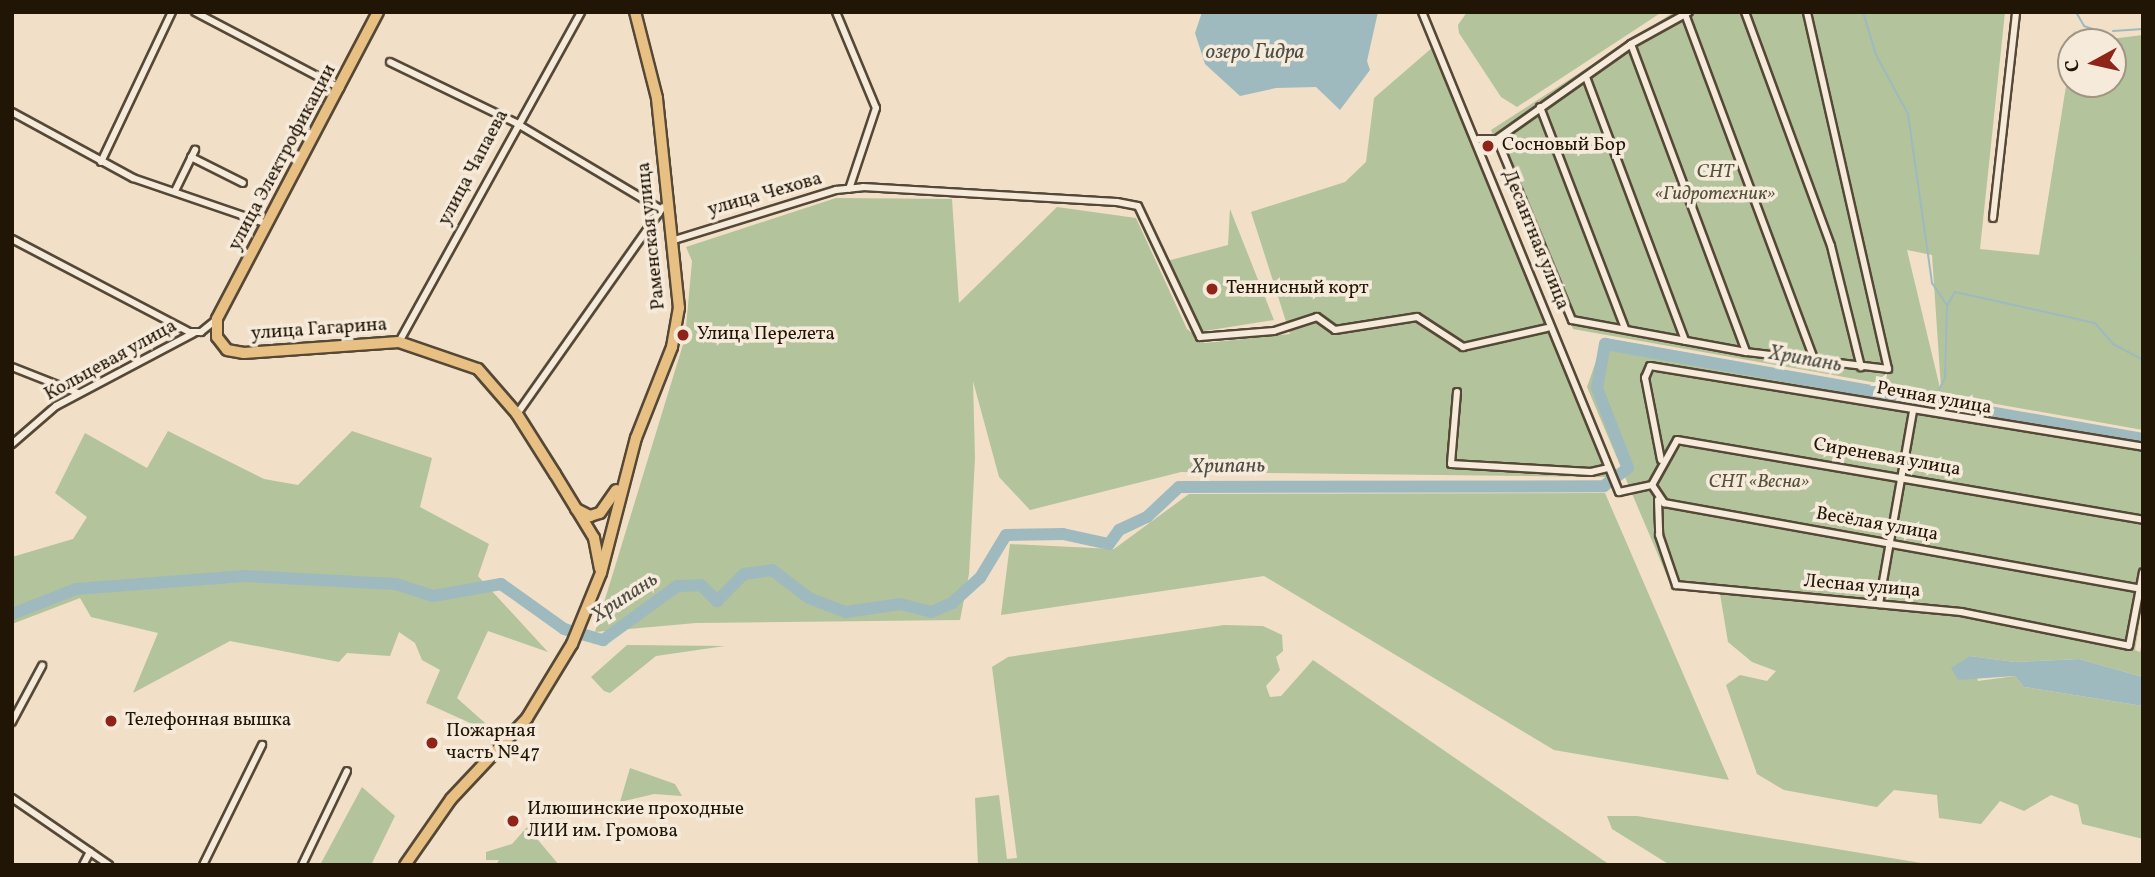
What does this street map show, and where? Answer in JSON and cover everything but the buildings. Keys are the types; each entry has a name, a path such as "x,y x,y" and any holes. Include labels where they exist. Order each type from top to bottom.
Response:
{"main road":[{"name":"улица Электрофикации","path":"217,319 269,225 378,12"},
{"name":"Раменская улица","path":"406,865 451,799 527,718 572,644 601,573 623,476 677,330 671,241 663,207 657,98 635,12"},
{"name":"улица Гагарина","path":"217,319 221,344 239,353 399,342 478,369 517,414 594,538 601,573"},
{"path":"576,509 590,516 600,513 623,476"},
{"path":"594,538 600,519 610,522 611,538"}],"street":[{"path":"100,162 172,12"},
{"path":"195,12 340,88"},
{"name":"улица Чапаева","path":"399,342 516,123 581,12"},
{"name":"улица Чехова","path":"671,241 849,189 876,108 836,12"},
{"name":"Десантная улица","path":"1422,12 1478,139 1550,327 1619,492 1651,485"},
{"path":"1745,12 1831,247 1861,367"},
{"path":"1497,139 1563,308 1572,320 1746,352 1888,369 1889,359 1807,12"},
{"path":"1993,218 2016,12"},
{"path":"1478,139 1497,139 1631,44 1687,13 1815,362"},
{"path":"1631,44 1746,352"},
{"path":"390,62 516,123 663,207 517,414"},
{"path":"1586,77 1685,341"},
{"path":"1540,107 1625,329"},
{"path":"12,112 100,162 269,225"},
{"path":"176,191 195,150"},
{"path":"191,157 243,183"},
{"path":"849,189 1138,206 1194,331 1205,338 1274,331 1317,317 1335,330 1417,317 1463,347 1550,327"},
{"path":"12,239 194,333 217,319"},
{"name":"Кольцевая улица","path":"12,444 78,393 194,333"},
{"name":"Речная улица","path":"1661,460 1645,378 1650,366 2143,447"},
{"path":"12,367 78,393"},
{"path":"1457,392 1451,464 1591,472 1608,468"},
{"path":"1879,604 1913,411"},
{"name":"Сиреневая улица","path":"1661,460 1677,440 1901,476 2143,520"},
{"path":"1658,500 1651,485 1661,460"},
{"name":"Весёлая улица","path":"1658,500 2140,589"},
{"name":"Лесная улица","path":"1658,500 1659,535 1676,585 1879,604 2008,620 2129,646 2140,589"},
{"path":"2140,589 2143,572"},
{"path":"12,722 42,666"},
{"path":"203,865 262,745"},
{"path":"302,865 347,771"},
{"path":"12,798 109,865"},
{"path":"83,865 90,852"}],"green space":[{"path":"1467,12 1662,12 1517,107 1501,97 1459,33 1458,25"},
{"name":"СНТ «Гидротехник»","path":"1674,12 2005,12 1980,249 2039,255 2064,98 2127,98 2127,37 2143,35 2143,430 1573,329 1491,130","holes":["1907,250 1932,255 1940,388"]},
{"path":"1433,47 1608,477 1181,472 1030,510 999,477 973,381 975,458 969,574 960,620 696,623 595,632 685,338 692,261 686,247 836,198 952,199 959,303 1057,207 1136,218 1187,329 1205,343 1290,334 1251,212 1345,182 1366,162 1374,98"},
{"path":"1230,209 1274,320 1198,332 1167,261 1228,245"},
{"name":"СНТ «Весна»","path":"1604,338 2143,434 2143,601 2135,650 2140,652 2143,637 2143,677 2079,659 2015,662 1970,656 1978,681 2015,676 2024,687 2143,706 2143,839 2082,824 2078,805 2051,795 2024,811 2000,801 1981,824 1939,818 1937,795 1894,790 1877,807 1784,790 1757,774 1726,685 1740,675 1767,681 1776,671 1752,662 1728,642 1720,594 1672,588 1587,387"},
{"path":"168,431 264,479 298,485 352,431 432,458 420,507 489,544 478,576 548,652 488,631 457,698 485,723 481,728 426,703 440,670 422,660 415,643 399,632 390,656 347,653 339,662 230,641 133,693 158,633 91,617 80,598 12,624 12,557 73,539 87,517 55,493 85,433 147,468"},
{"path":"1605,493 1729,780 1554,750 1264,576 1001,615 1010,544 1114,549 1189,494"},
{"path":"1224,625 1263,626 1282,635 1283,651 1276,657 1280,670 1266,686 1270,697 1281,696 1313,660 1610,865 978,865 975,798 999,795 1007,859 1017,858 992,667 1008,657"},
{"path":"627,645 725,646 656,656 610,693 604,691 591,677"},
{"path":"630,768 675,784 682,796 654,794 620,802"},
{"path":"362,787 395,816 371,865 320,865"},
{"path":"1607,816 1637,816 1933,865 1670,865 1612,829"},
{"path":"528,826 535,826 538,840 559,865 496,865 499,860 486,860 486,852 512,844"}],"water":[{"name":"озеро Гидра","path":"1202,12 1378,12 1367,61 1370,70 1340,110 1316,87 1276,88 1240,96 1205,64 1195,33"},
{"path":"1970,656 2015,662 2079,659 2143,677 2143,706 2024,687 2015,676 1958,680 1951,668"}],"waterway":[{"path":"1863,12 1876,55 1908,114 1932,283 1947,305 1945,378 1932,403"},
{"path":"2076,12 2084,26 2090,28"},
{"path":"2127,30 2143,29"},
{"path":"2141,258 2143,263"},
{"path":"1948,304 1955,292 2095,323 2113,344 2143,360"},
{"name":"Хрипань","path":"1616,477 1628,468 1597,388 1605,344 2143,439"},
{"name":"Хрипань","path":"12,614 76,589 245,576 396,584 433,596 501,584 564,629 603,640 677,586 701,585 717,601 744,574 772,570 809,598 846,612 900,604 931,612 952,603 980,578 1006,535 1063,534 1109,544 1119,530 1147,517 1179,487 1604,486 1610,481"}],"place":[{"name":"Сосновый Бор","path":"1488,146"},
{"name":"Теннисный корт","path":"1212,289"},
{"name":"Улица Перелета","path":"683,335"},
{"name":"Телефонная вышка","path":"111,721"},
{"name":"Пожарная часть №47","path":"432,743"},
{"name":"Илюшинские проходные ЛИИ им. Громова","path":"513,821"}]}
